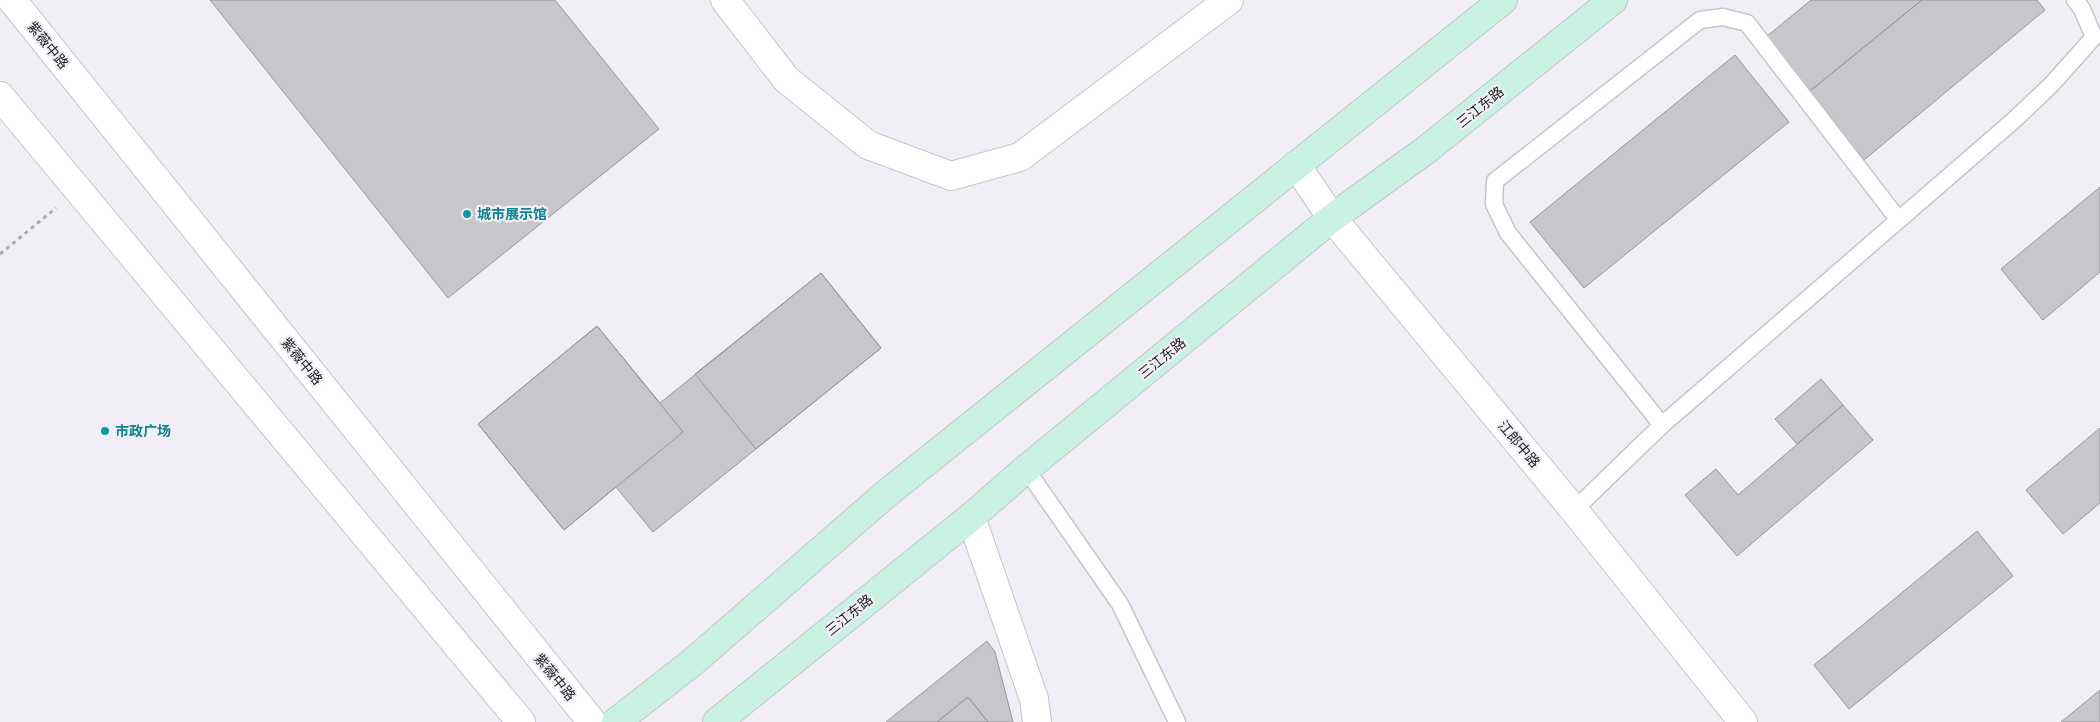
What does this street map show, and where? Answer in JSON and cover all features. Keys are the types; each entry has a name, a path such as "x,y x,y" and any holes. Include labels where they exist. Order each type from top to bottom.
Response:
{"main road":[{"path":"616,722 694,661 886,494 1503,0"},
{"name":"三江东路","path":"717,722 971,517 1026,469 1332,218 1426,150 1613,0"}],"street":[{"name":"紫薇中路","path":"12,0 592,722"},
{"path":"725,0 786,79 868,145 951,176 1020,157 1230,0"},
{"path":"0,96 521,722"},
{"name":"江郎中路","path":"1296,166 1332,218 1574,510 1743,722"},
{"path":"971,517 1034,699 1037,722"}],"lane":[{"path":"1574,510 1662,424 1898,218 2013,121 2051,84 2094,37 2082,9 2075,0"},
{"path":"1662,424 1508,234 1494,204 1496,181 1700,20 1723,17 1748,23 1898,218"},
{"path":"1026,469 1120,604 1177,722"}],"path":[{"path":"0,254 78,190"}],"building":[{"name":"城市展示馆","path":"210,0 555,0 659,129 448,298"},
{"path":"1811,0 1922,0 1810,91 1766,37"},
{"path":"1922,0 2037,0 2045,10 1864,160 1810,91"},
{"path":"1735,55 1789,122 1584,288 1530,222"},
{"path":"2100,187 2100,272 2043,320 2001,269"},
{"path":"821,273 881,348 756,449 695,374"},
{"path":"821,273 881,348 653,532 616,487 564,530 478,424 597,326 660,403"},
{"path":"597,326 683,432 564,530 478,424"},
{"path":"1821,379 1843,405 1797,444 1775,419"},
{"path":"1843,405 1873,440 1737,556 1685,495 1716,469 1738,495"},
{"path":"2100,428 2100,503 2063,534 2026,490"},
{"path":"1977,531 2013,576 1849,709 1814,665"},
{"path":"987,641 995,652 1013,722 988,722 968,697 937,722 886,722"},
{"path":"2100,690 2100,722 2061,722"},
{"path":"968,697 988,722 937,722"}],"place":[{"name":"城市展示馆","path":"467,214"},
{"name":"市政广场","path":"105,431"}]}
